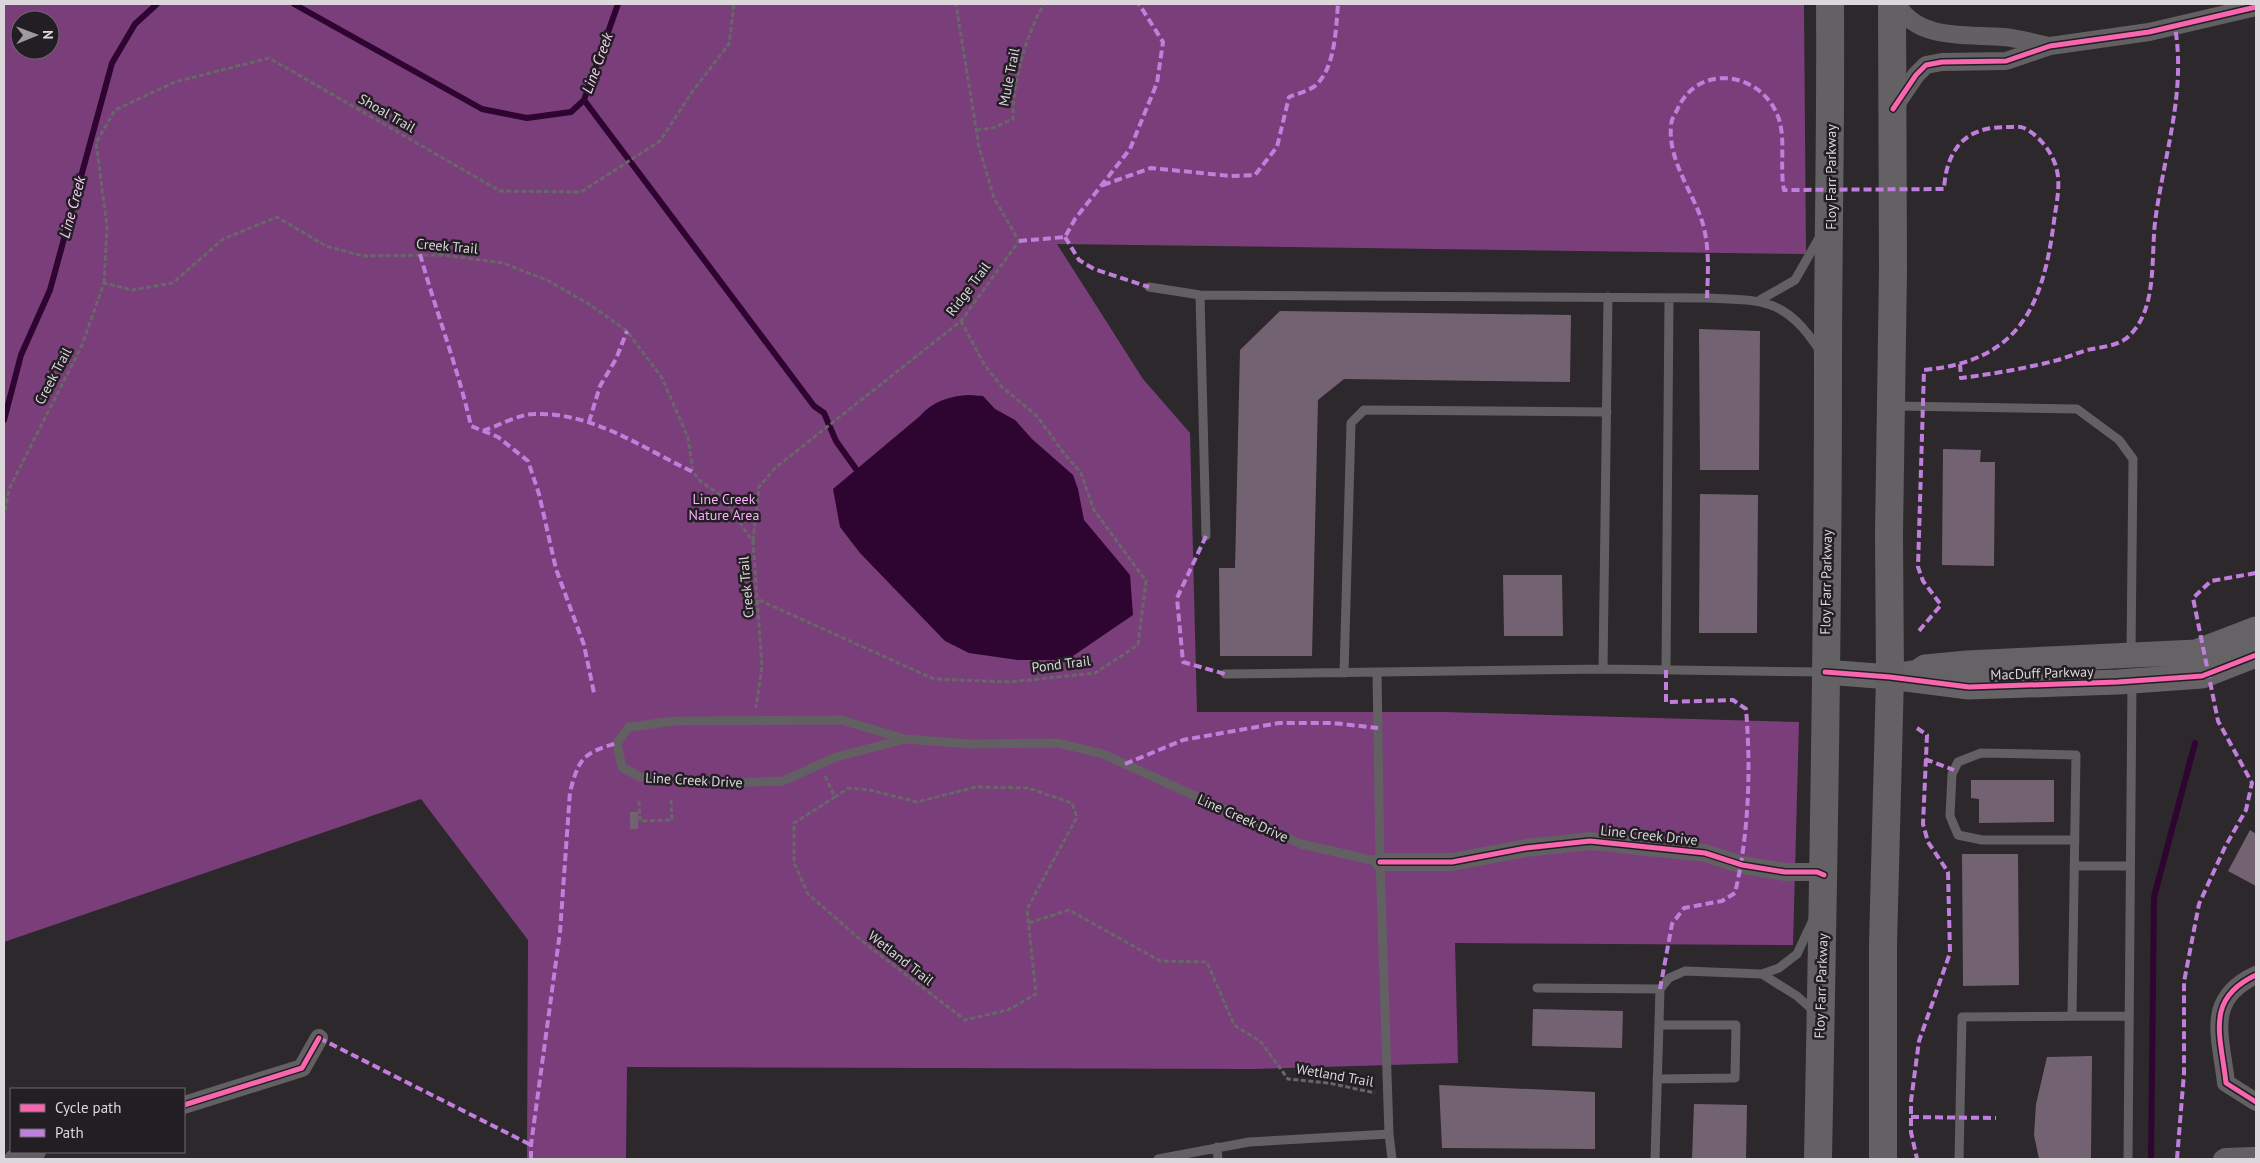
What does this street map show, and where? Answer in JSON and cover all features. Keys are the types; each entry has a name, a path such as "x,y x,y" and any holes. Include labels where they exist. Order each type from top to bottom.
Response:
{"main road":[{"name":"Floy Farr Parkway","path":"1818,1159 1819,1016 1824,885 1831,202 1830,4"},
{"path":"1883,1159 1883,945 1890,677 1892,4"},
{"path":"1872,1159 1882,1086"}],"street":[{"path":"1897,4 1910,21 1930,30 1958,35 2005,37 2050,46"},
{"path":"1893,109 1916,75 1926,65 1942,62 2006,61 2050,46 2149,32 2256,7"},
{"name":"MacDuff Parkway","path":"2131,669 2196,652 2256,629"},
{"name":"MacDuff Parkway","path":"1825,672 1890,677 1918,672 1925,667 1959,664 2131,669 2202,676 2256,654"},
{"name":"Line Creek Drive","path":"1380,862 1452,862 1526,848 1590,841 1705,853 1742,865 1785,872 1817,872 1824,885"},
{"path":"2256,975 2242,982 2224,998 2219,1017 2226,1083 2256,1102"},
{"path":"185,1106 302,1068 319,1038"},
{"path":"13,1159 34,1153"},
{"path":"2222,1159 2224,1157 2255,1157"}],"lane":[{"path":"1760,300 1795,280 1818,242 1831,202"},
{"path":"1150,287 1200,295 1608,297 1760,300 1790,314 1808,333 1828,364"},
{"path":"1200,295 1206,536"},
{"path":"1604,669 1608,297"},
{"path":"1666,670 1669,298"},
{"path":"1892,406 2077,409 2119,440 2133,459 2128,1159"},
{"path":"1344,673 1351,423 1364,410 1607,412"},
{"path":"1225,674 1604,669 1825,672"},
{"path":"1377,672 1387,1096 1392,1159"},
{"name":"Line Creek Drive","path":"905,739 836,757 783,781 755,783 640,777 622,767 617,743 628,727 675,721 751,720 841,720 905,739 970,744 1058,743 1103,754 1301,844 1380,862"},
{"path":"2072,1016 2075,840 2076,755 1981,753 1958,762 1952,774 1950,816 1958,836 1982,840 2075,840"},
{"path":"2074,866 2130,866"},
{"path":"1654,1159 1660,989 1669,978 1685,972 1762,974 1779,968 1797,954 1824,885"},
{"path":"1762,974 1797,996 1819,1016"},
{"path":"1537,988 1660,989"},
{"path":"1959,1159 1962,1017 2129,1016"},
{"path":"1657,1078 1735,1078 1736,1052 1736,1025 1659,1025"},
{"path":"1158,1159 1249,1142 1389,1134"},
{"path":"1217,1147 1218,1159"}],"path":[{"path":"820,765 835,797"},
{"path":"639,800 640,821 672,820 671,799"}],"green space":[{"name":"Line Creek Nature Area","path":"4,4 1804,4 1806,254 1057,244 1143,379 1190,433 1197,712 1445,712 1799,722 1793,945 1455,943 1458,1063 1252,1069 627,1067 626,1159 527,1159 528,940 421,799 4,942"}],"shaded area":[{"path":"969,395 983,396 995,409 1015,420 1032,439 1073,475 1078,489 1084,520 1130,575 1133,615 1067,660 1018,660 969,653 945,641 860,553 840,527 833,489 930,407 949,398"}],"building":[{"path":"1280,311 1571,315 1570,382 1344,379 1318,400 1312,656 1220,656 1219,568 1235,568 1240,350"},
{"path":"1699,329 1760,331 1759,470 1700,470"},
{"path":"1943,449 1981,450 1980,462 1995,462 1994,566 1942,565"},
{"path":"1700,494 1758,495 1757,633 1699,633"},
{"path":"1503,575 1562,575 1563,636 1504,636"},
{"path":"1971,780 2054,780 2054,822 1979,823 1979,799 1971,798"},
{"path":"630,812 638,812 638,829 630,829"},
{"path":"2250,830 2256,834 2256,886 2228,871"},
{"path":"1962,854 2018,854 2019,985 1963,986"},
{"path":"1533,1009 1623,1011 1622,1048 1532,1046"},
{"path":"2092,1056 2091,1159 2039,1159 2034,1135 2036,1104 2047,1057"},
{"path":"1439,1085 1595,1092 1595,1149 1442,1148"},
{"path":"1694,1104 1747,1105 1746,1159 1692,1159"}],"waterway":[{"name":"Line Creek","path":"4,420 21,355 50,290 112,63 135,24 157,4"},
{"name":"Line Creek","path":"294,4 482,109 527,118 571,112 584,100 618,4"},
{"path":"584,100 814,406 824,413 836,441 856,469"},
{"path":"2151,1159 2154,897 2195,743"}],"marked path":[{"path":"1019,241 1065,237 1075,219 1130,149 1157,83 1163,42 1139,4"},
{"path":"1103,185 1151,168 1231,176 1255,175 1277,147 1289,97 1315,86 1327,70 1333,48 1338,4"},
{"path":"1960,364 1961,378 2046,363 2121,342 2130,335 2139,323 2145,309 2152,278 2154,230 2176,98 2178,51 2175,27"},
{"path":"1707,298 1708,258 1704,228 1676,161 1671,138 1671,123 1678,108 1688,94 1700,84 1714,79 1729,78 1757,89 1768,100 1777,114 1782,132 1784,190 1944,189 1948,167 1958,146 1969,136 1981,130 1994,128 2024,128 2036,136 2050,153 2057,172 2058,196 2049,252 2033,304 2020,324 2004,342 1983,355 1956,365 1924,370 1918,567 1923,581 1941,605 1918,632"},
{"path":"1065,237 1079,260 1094,269 1149,287"},
{"path":"420,254 460,383 471,426 498,437 528,461 539,494 556,569 584,645 594,693"},
{"path":"589,422 600,386 616,359 627,331"},
{"path":"483,431 515,418 534,414 556,415 577,419 616,433 693,472"},
{"path":"1206,536 1177,598 1183,662 1225,674"},
{"path":"2177,1159 2184,1073 2184,982 2199,904 2225,847 2246,810 2252,783 2218,721 2193,598 2211,581 2256,573"},
{"path":"1660,989 1672,924 1684,908 1722,901 1735,893 1740,871 1748,801 1746,709 1733,700 1666,702 1666,670"},
{"path":"1125,764 1183,740 1279,723 1333,723 1378,728"},
{"path":"1917,728 1927,735 1923,824 1928,842 1948,872 1950,953 1919,1041 1911,1101 1911,1132 1917,1159"},
{"path":"531,1159 531,1145 560,932 570,792 576,771 584,758 597,750 617,743"},
{"path":"1925,759 1954,770"},
{"path":"319,1038 531,1145"},
{"path":"1911,1117 1996,1118"}],"cycle path":[{"path":"1893,109 1916,75 1926,65 1942,62 2006,61 2050,46 2149,32 2256,7"},
{"path":"1825,672 1890,677 1969,687 2118,682 2202,676 2256,655"},
{"path":"1380,862 1452,862 1526,848 1590,841 1705,853 1742,865 1785,872 1817,872 1824,875"},
{"path":"2256,975 2229,995 2222,1007 2220,1020 2226,1083 2256,1102"},
{"path":"185,1105 302,1068 319,1038"}]}
